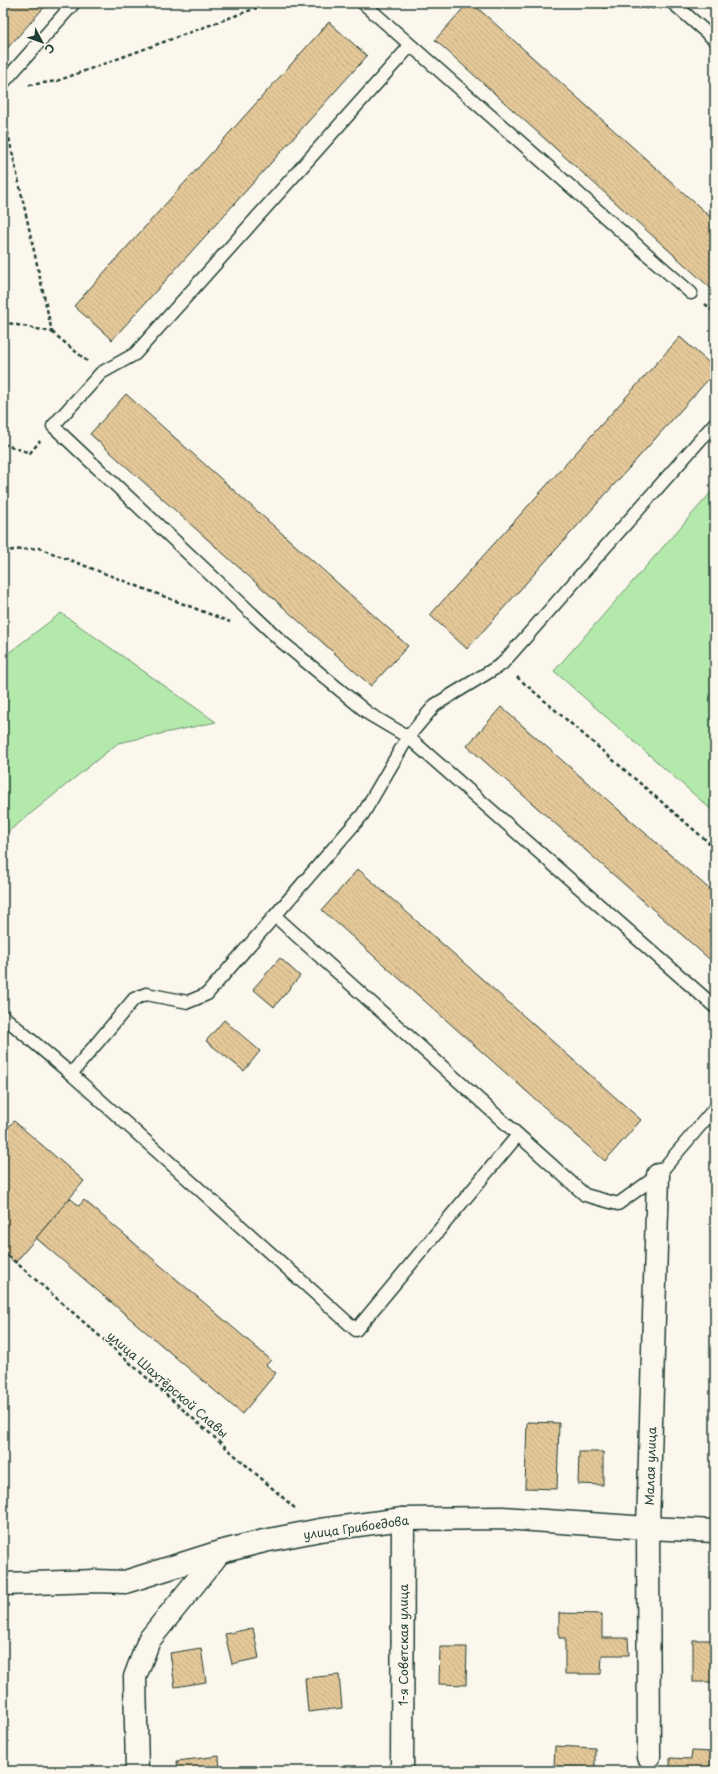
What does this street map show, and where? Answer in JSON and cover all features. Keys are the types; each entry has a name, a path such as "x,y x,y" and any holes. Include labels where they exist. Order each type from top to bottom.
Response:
{"street":[{"name":"Малая улица","path":"649,1757 648,1528 658,1175"},
{"name":"улица Грибоедова","path":"3,1584 96,1581 125,1582 220,1552 264,1541 320,1530 403,1519 502,1518 715,1531"},
{"name":"1-я Советская улица","path":"402,1771 403,1519"},
{"path":"137,1771 135,1677 149,1640 220,1552"}],"lane":[{"path":"3,84 74,3"},
{"path":"363,3 691,293"},
{"path":"679,5 715,40"},
{"path":"410,46 135,354 101,373 53,426 282,642 370,714 408,737 715,1007"},
{"path":"71,1074 134,999 146,994 188,1002 207,994 363,814 408,737 435,705 502,664 715,423"},
{"path":"275,916 585,1195 618,1204 658,1175 715,1108"},
{"path":"3,1016 71,1074 356,1330 518,1135"}],"path":[{"path":"26,85 57,81 270,3"},
{"path":"582,3 600,7 679,5"},
{"path":"3,111 52,332"},
{"path":"3,322 52,332 101,373"},
{"path":"3,444 30,453"},
{"path":"3,551 40,548 231,622"},
{"path":"502,664 715,848"},
{"name":"улица Шахтёрской Славы","path":"3,1251 320,1530"}],"green space":[{"path":"715,488 715,813 554,671"},
{"path":"61,613 216,722 118,743 3,836 3,657"}],"building":[{"path":"3,3 48,3 3,53"},
{"path":"468,3 472,3 715,221 715,292 435,40"},
{"path":"329,22 367,56 112,340 74,306"},
{"path":"680,337 715,368 715,372 467,649 430,615"},
{"path":"126,394 408,646 371,686 90,434"},
{"path":"501,707 715,894 715,964 467,746"},
{"path":"358,869 641,1120 605,1161 322,910"},
{"path":"280,958 300,976 274,1007 253,989"},
{"path":"224,1020 260,1051 244,1071 206,1041"},
{"path":"14,1121 84,1181 15,1263 3,1252 3,1133"},
{"path":"70,1198 79,1206 84,1200 271,1360 266,1365 276,1373 242,1414 36,1238"},
{"path":"527,1422 559,1423 557,1489 525,1488"},
{"path":"579,1452 603,1452 603,1485 578,1484"},
{"path":"559,1613 602,1614 602,1638 628,1638 629,1655 602,1655 601,1674 565,1674 565,1638 559,1638"},
{"path":"253,1628 259,1658 232,1664 225,1634"},
{"path":"693,1640 715,1640 715,1682 693,1682"},
{"path":"440,1647 467,1647 466,1685 439,1684"},
{"path":"201,1648 206,1682 175,1687 170,1653"},
{"path":"339,1675 342,1708 308,1712 305,1678"},
{"path":"555,1746 595,1748 595,1768 554,1767"},
{"path":"692,1751 712,1752 711,1771 670,1771 670,1758 691,1759"},
{"path":"219,1756 220,1771 178,1771 177,1761"},
{"path":"338,1769 338,1771 320,1771"}]}
